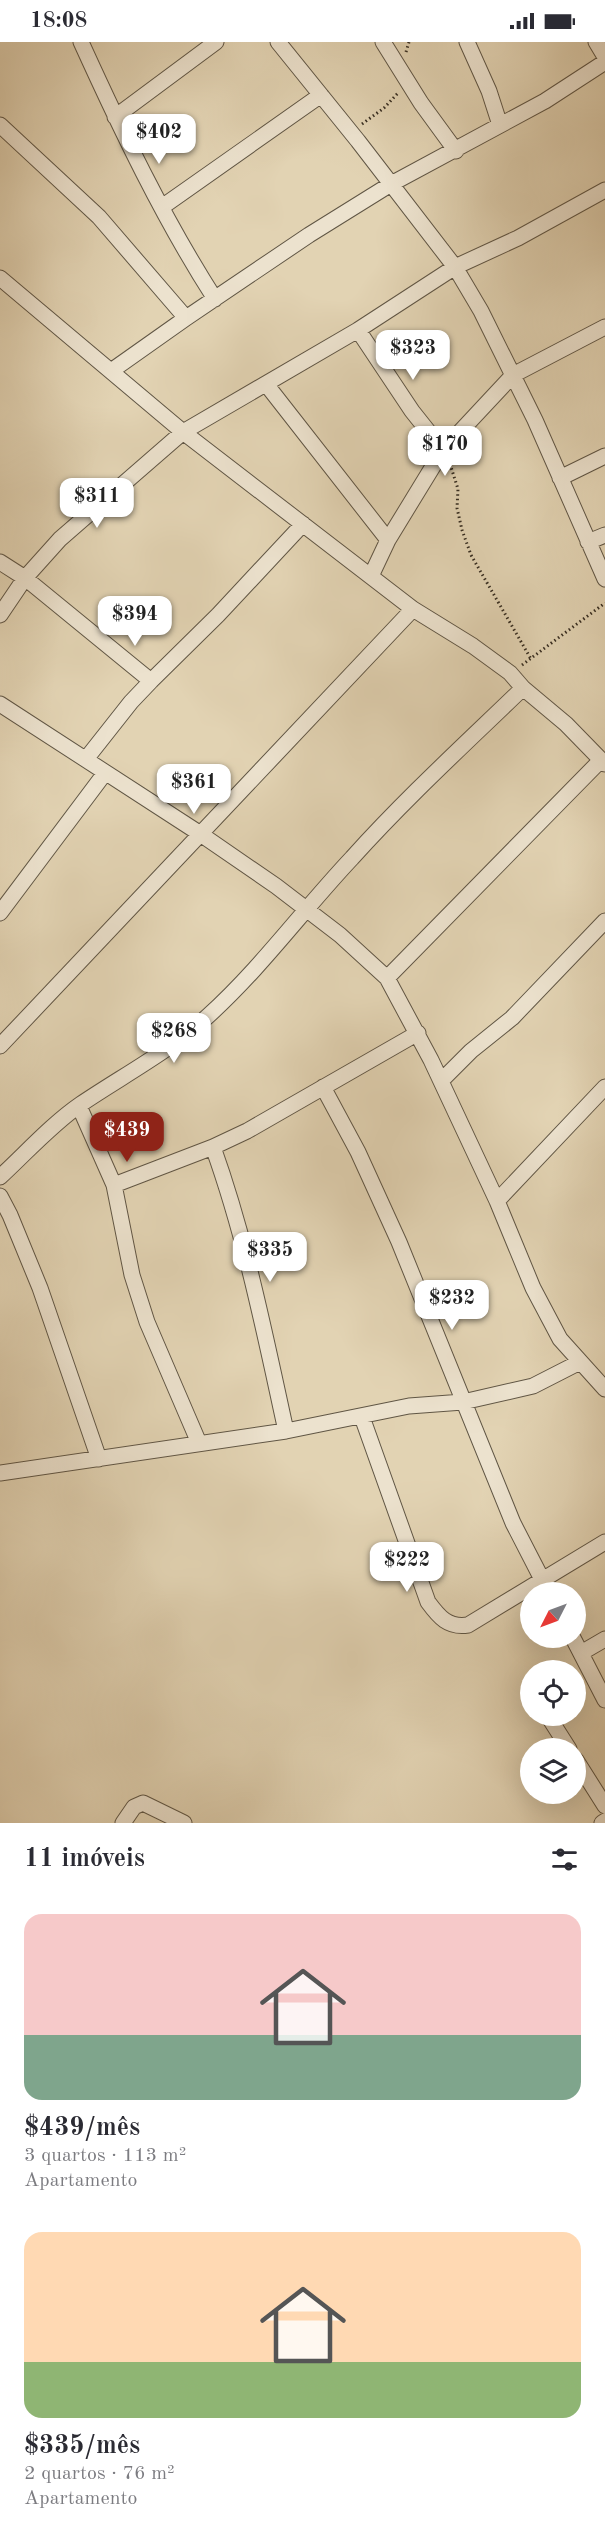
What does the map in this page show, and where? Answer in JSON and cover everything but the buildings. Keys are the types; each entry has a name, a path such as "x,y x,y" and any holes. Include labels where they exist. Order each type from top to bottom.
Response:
{"street":[{"path":"81,42 115,117 162,207 215,299"},
{"path":"115,117 216,42"},
{"path":"278,42 455,267 481,311 513,375 605,579"},
{"path":"383,42 456,151"},
{"path":"467,42 489,91 500,125"},
{"path":"596,42 605,57"},
{"path":"111,371 309,235 391,184 545,101 605,62"},
{"path":"162,207 321,95"},
{"path":"0,125 99,217 186,318"},
{"path":"0,615 25,578 60,539 183,432 358,330 455,267 518,238 605,190"},
{"path":"0,278 183,432 413,609 473,646 510,673 523,688 566,724 603,762 387,978"},
{"path":"371,576 388,540 443,450 513,375 605,327"},
{"path":"358,330 412,411 443,450"},
{"path":"266,384 388,540"},
{"path":"560,478 605,456"},
{"path":"86,759 131,702 213,620 303,524"},
{"path":"588,542 605,535"},
{"path":"0,562 25,578 151,681"},
{"path":"0,1046 413,609"},
{"path":"0,1177 79,1106 187,1035 243,983 306,909 439,767 523,688"},
{"path":"0,704 199,833 340,935 387,978 418,1033 496,1201 533,1288 560,1339 605,1389"},
{"path":"0,913 105,773"},
{"path":"441,1081 471,1051 512,1018 605,921"},
{"path":"114,1185 213,1147 279,1114 418,1033"},
{"path":"323,1087 358,1152 399,1242 513,1523 543,1582"},
{"path":"496,1201 605,1087"},
{"path":"79,1106 114,1185 132,1275 144,1314 199,1443"},
{"path":"213,1147 233,1202 262,1318 286,1431"},
{"path":"0,1196 36,1278 99,1459"},
{"path":"0,1473 286,1431 409,1406 463,1402 533,1386 580,1362"},
{"path":"362,1416 428,1602 439,1616 456,1627 468,1625 520,1599"},
{"path":"550,1582 605,1542"},
{"path":"581,1653 605,1639"},
{"path":"578,1648 605,1700"},
{"path":"586,1776 605,1806"},
{"path":"123,1823 134,1808 143,1803 184,1823"}],"path":[{"path":"351,132 395,98 401,89 409,42"},
{"path":"443,450 456,477 457,508 471,555 531,659"},
{"path":"510,673 605,603"}]}
